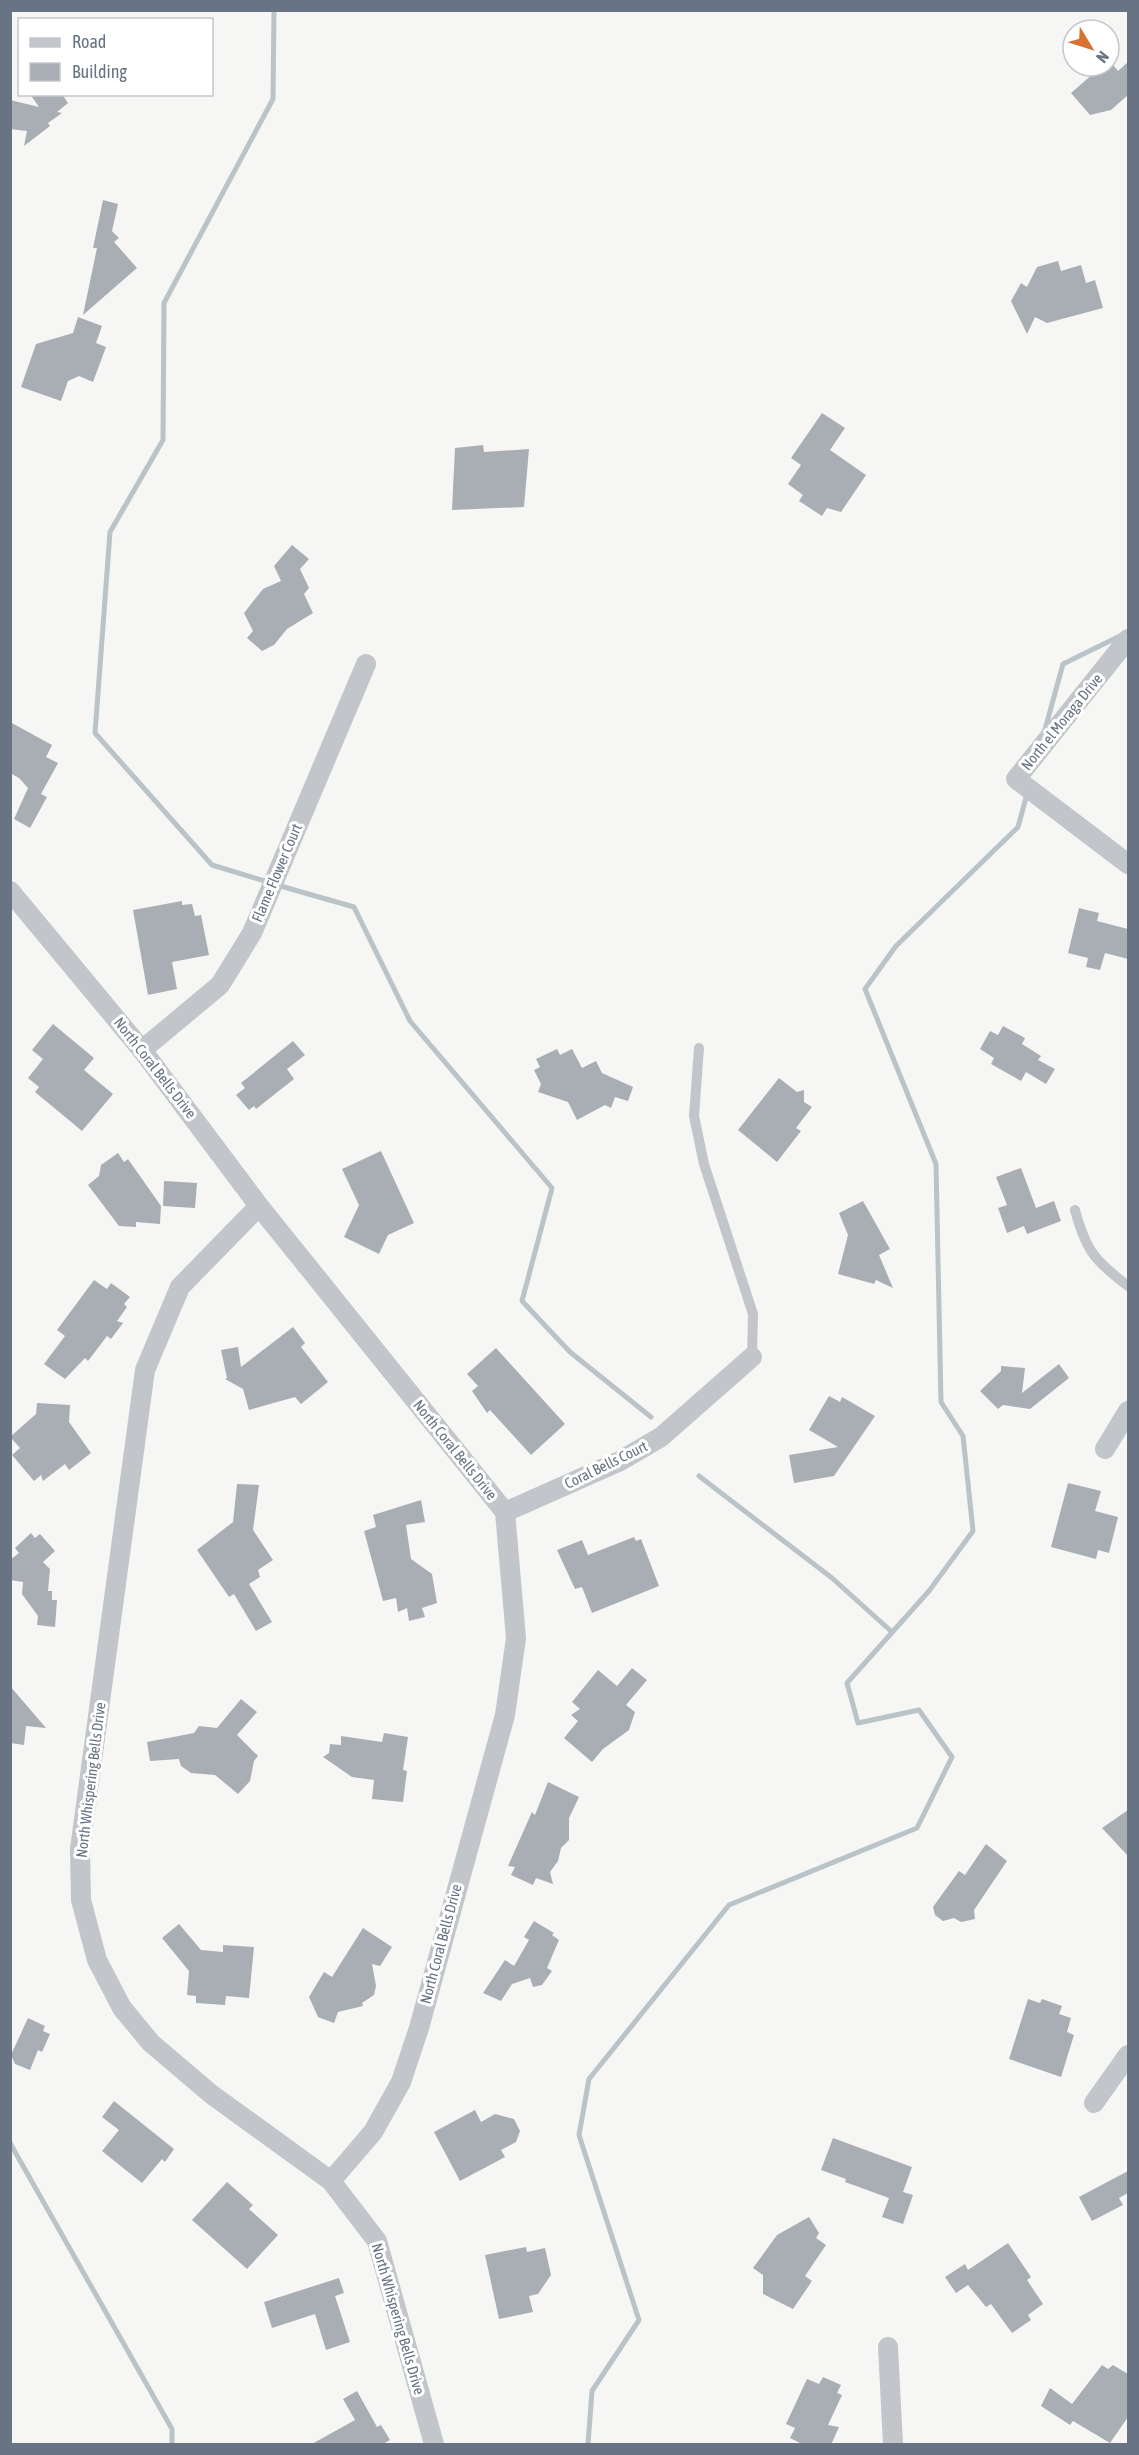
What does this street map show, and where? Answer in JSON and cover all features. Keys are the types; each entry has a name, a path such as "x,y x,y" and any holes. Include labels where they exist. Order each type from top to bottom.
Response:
{"street":[{"name":"North el Moraga Drive","path":"1128,639 1016,779 1128,864"},
{"name":"Flame Flower Court","path":"142,1050 219,985 252,933 366,664"},
{"name":"North Coral Bells Drive","path":"10,891 142,1050 259,1206 505,1512 516,1638 505,1715 441,1938 419,2028 401,2082 373,2132 331,2181"},
{"name":"North Whispering Bells Drive","path":"259,1206 180,1287 145,1370 80,1849 81,1900 98,1960 122,2008 151,2043 212,2094 331,2181 377,2241 434,2445"},
{"name":"Coral Bells Court","path":"505,1512 620,1461 661,1437 752,1357"},
{"path":"1105,1449 1128,1411"},
{"path":"1094,2103 1128,2055"},
{"path":"888,2347 893,2445"}],"lane":[{"path":"699,1048 694,1116 704,1164 753,1314 752,1357"},
{"path":"1075,1209 1081,1234 1091,1254 1128,1286"}],"building":[{"path":"1128,62 1128,95 1111,110 1090,115 1071,93 1088,78 1121,78 1121,68"},
{"path":"31,96 63,96 68,103 57,112 62,113 48,123 50,126 24,146 27,131 10,129 10,100 39,107"},
{"path":"103,200 118,204 112,231 119,238 114,242 137,268 83,315 97,248 93,248"},
{"path":"1058,261 1061,271 1081,265 1086,283 1095,280 1103,308 1047,323 1035,317 1027,334 1011,301 1021,283 1027,287 1037,267"},
{"path":"78,317 102,326 96,343 106,347 93,382 79,376 68,381 61,401 21,387 36,344 73,333"},
{"path":"822,413 845,428 830,450 866,475 841,512 827,508 822,516 799,501 803,495 788,484 801,465 791,458"},
{"path":"483,445 484,452 529,449 524,507 452,510 455,448"},
{"path":"292,545 309,559 300,569 309,588 304,594 313,613 287,629 274,645 262,651 247,638 253,631 244,613 263,589 281,581 274,566"},
{"path":"10,722 52,745 46,757 58,763 41,794 47,797 30,828 14,819 28,788 19,778 10,773"},
{"path":"182,901 182,905 192,904 195,916 201,915 209,955 172,962 177,989 148,995 133,910"},
{"path":"1079,908 1099,913 1097,921 1128,929 1128,959 1105,953 1100,970 1086,967 1088,958 1068,953"},
{"path":"53,1024 94,1058 84,1070 113,1094 82,1131 35,1092 39,1087 28,1078 43,1059 32,1050"},
{"path":"1003,1026 1025,1038 1022,1044 1041,1056 1038,1060 1055,1069 1046,1084 1026,1072 1021,1081 991,1064 994,1058 980,1049 990,1031 998,1035"},
{"path":"293,1041 305,1055 287,1069 294,1079 256,1109 254,1106 249,1110 236,1095 245,1088 241,1083"},
{"path":"557,1049 560,1055 572,1049 582,1068 596,1061 602,1073 633,1087 628,1101 615,1097 611,1108 605,1105 577,1120 568,1102 538,1092 541,1084 534,1070 540,1067 536,1059"},
{"path":"779,1078 797,1092 804,1090 804,1102 812,1107 796,1128 801,1131 777,1162 738,1130"},
{"path":"381,1151 414,1223 388,1235 379,1254 344,1237 359,1205 342,1169"},
{"path":"118,1153 124,1162 128,1159 161,1206 160,1224 136,1222 136,1227 119,1226 88,1185 99,1176 101,1165"},
{"path":"1021,1168 1036,1208 1054,1201 1061,1221 1027,1234 1024,1226 1007,1233 998,1208 1007,1205 996,1177"},
{"path":"164,1181 197,1183 195,1208 163,1206"},
{"path":"863,1201 890,1249 879,1255 893,1288 876,1280 874,1284 838,1274 848,1235 839,1213"},
{"path":"94,1280 107,1289 111,1283 130,1297 124,1304 127,1307 117,1321 123,1323 111,1339 107,1336 88,1361 85,1358 65,1379 44,1364 65,1336 57,1330"},
{"path":"293,1327 305,1343 301,1347 328,1382 301,1404 295,1397 249,1410 243,1389 225,1379 227,1378 221,1350 238,1347 241,1367"},
{"path":"496,1348 565,1424 531,1455 490,1410 487,1413 472,1391 478,1386 467,1374"},
{"path":"1059,1364 1069,1378 1030,1409 1003,1405 998,1409 980,1391 1001,1371 1001,1366 1025,1368 1022,1393"},
{"path":"829,1396 840,1402 842,1397 875,1416 834,1476 794,1483 789,1455 838,1447 809,1430"},
{"path":"37,1403 70,1405 69,1422 91,1453 69,1470 65,1464 43,1481 41,1475 34,1481 12,1455 20,1448 10,1437 36,1414"},
{"path":"1068,1483 1101,1491 1095,1511 1118,1517 1109,1553 1098,1550 1096,1559 1051,1547"},
{"path":"237,1484 259,1485 253,1530 273,1560 258,1570 260,1577 249,1584 272,1622 256,1631 234,1594 229,1597 197,1550 233,1522"},
{"path":"421,1500 425,1522 406,1525 411,1559 432,1574 437,1603 422,1608 425,1617 409,1621 407,1608 398,1612 396,1598 383,1601 364,1531 376,1527 373,1515"},
{"path":"31,1533 35,1538 40,1534 55,1551 43,1562 50,1569 48,1591 52,1591 52,1600 57,1600 55,1627 37,1625 38,1616 22,1594 23,1582 10,1580 10,1560 19,1553 15,1548"},
{"path":"634,1537 636,1541 641,1539 659,1586 592,1613 582,1587 575,1589 557,1550 582,1540 588,1555"},
{"path":"632,1668 647,1680 626,1705 635,1712 629,1730 603,1749 592,1762 564,1738 578,1721 571,1715 580,1709 572,1702 598,1670 617,1686"},
{"path":"10,1686 46,1728 26,1726 24,1745 10,1743"},
{"path":"241,1699 257,1712 237,1735 258,1756 254,1761 250,1781 238,1794 215,1775 191,1773 181,1766 179,1759 150,1761 147,1742 194,1733 199,1726 217,1728"},
{"path":"384,1733 408,1737 403,1770 407,1771 403,1802 372,1799 374,1780 352,1777 323,1757 329,1753 330,1744 341,1745 341,1736 382,1742"},
{"path":"548,1782 579,1797 569,1818 569,1840 561,1848 558,1861 550,1872 553,1884 536,1878 533,1885 511,1875 515,1867 508,1866 532,1812 535,1815"},
{"path":"1128,1810 1128,1856 1102,1828"},
{"path":"986,1844 1007,1861 974,1910 975,1919 961,1922 954,1918 943,1921 935,1915 933,1907 959,1871 965,1875"},
{"path":"534,1921 554,1933 552,1935 559,1940 547,1968 552,1971 542,1985 533,1987 530,1978 512,1984 501,2001 483,1993 505,1960 514,1966 529,1940 524,1937"},
{"path":"179,1924 201,1950 223,1952 223,1945 254,1947 249,1998 226,1996 225,2005 196,2003 196,1996 187,1995 189,1971 162,1938"},
{"path":"363,1928 392,1947 380,1966 372,1964 376,1986 374,1995 362,2003 363,2006 338,2012 334,2023 318,2017 309,1997 324,1972 332,1977"},
{"path":"1028,1999 1040,2003 1042,1999 1062,2006 1059,2014 1071,2018 1067,2032 1074,2035 1061,2077 1009,2059"},
{"path":"28,2018 45,2026 43,2031 50,2034 42,2052 38,2050 30,2070 15,2064 11,2055"},
{"path":"114,2101 174,2149 165,2162 162,2159 142,2183 102,2151 119,2130 102,2117"},
{"path":"475,2110 481,2122 495,2114 514,2119 520,2131 516,2142 501,2150 505,2157 460,2181 434,2132"},
{"path":"833,2138 912,2167 903,2192 913,2195 903,2224 882,2217 889,2198 845,2182 846,2179 821,2170"},
{"path":"1128,2171 1128,2193 1119,2198 1123,2205 1092,2221 1079,2197"},
{"path":"227,2182 253,2205 249,2209 278,2235 247,2269 192,2220"},
{"path":"809,2217 819,2233 816,2238 826,2245 805,2276 812,2281 793,2309 763,2294 763,2275 753,2268 777,2235"},
{"path":"1008,2243 1031,2277 1027,2280 1043,2304 1028,2315 1031,2320 1012,2333 991,2304 986,2307 968,2285 956,2293 945,2277 965,2264 968,2270"},
{"path":"526,2247 527,2252 545,2248 551,2275 538,2294 529,2296 533,2312 499,2319 485,2255"},
{"path":"339,2278 344,2293 335,2296 350,2342 326,2350 315,2314 272,2328 264,2302"},
{"path":"1102,2365 1108,2369 1113,2365 1128,2374 1128,2417 1110,2443 1073,2421 1070,2425 1041,2406 1050,2388 1072,2404"},
{"path":"823,2377 841,2385 837,2393 842,2395 828,2425 839,2427 831,2445 804,2445 790,2438 795,2428 786,2424 807,2379 819,2384"},
{"path":"357,2391 377,2427 381,2425 390,2440 381,2445 310,2445 355,2420 343,2399"}],"waterway":[{"path":"268,882 212,865 95,733 110,532 163,440 164,303 273,99 274,10"},
{"path":"1044,733 1063,664 1122,635"},
{"path":"588,2444 592,2391 639,2320 579,2135 589,2079 729,1905 917,1828 952,1757 919,1710 858,1723 847,1683 929,1591 973,1531 963,1436 941,1402 936,1164 865,989 896,946 1018,827 1027,794"},
{"path":"277,885 354,907 410,1021 552,1188 522,1301 570,1352 651,1417"},
{"path":"699,1476 832,1578 892,1632"},
{"path":"10,2143 172,2429 172,2444"}]}
